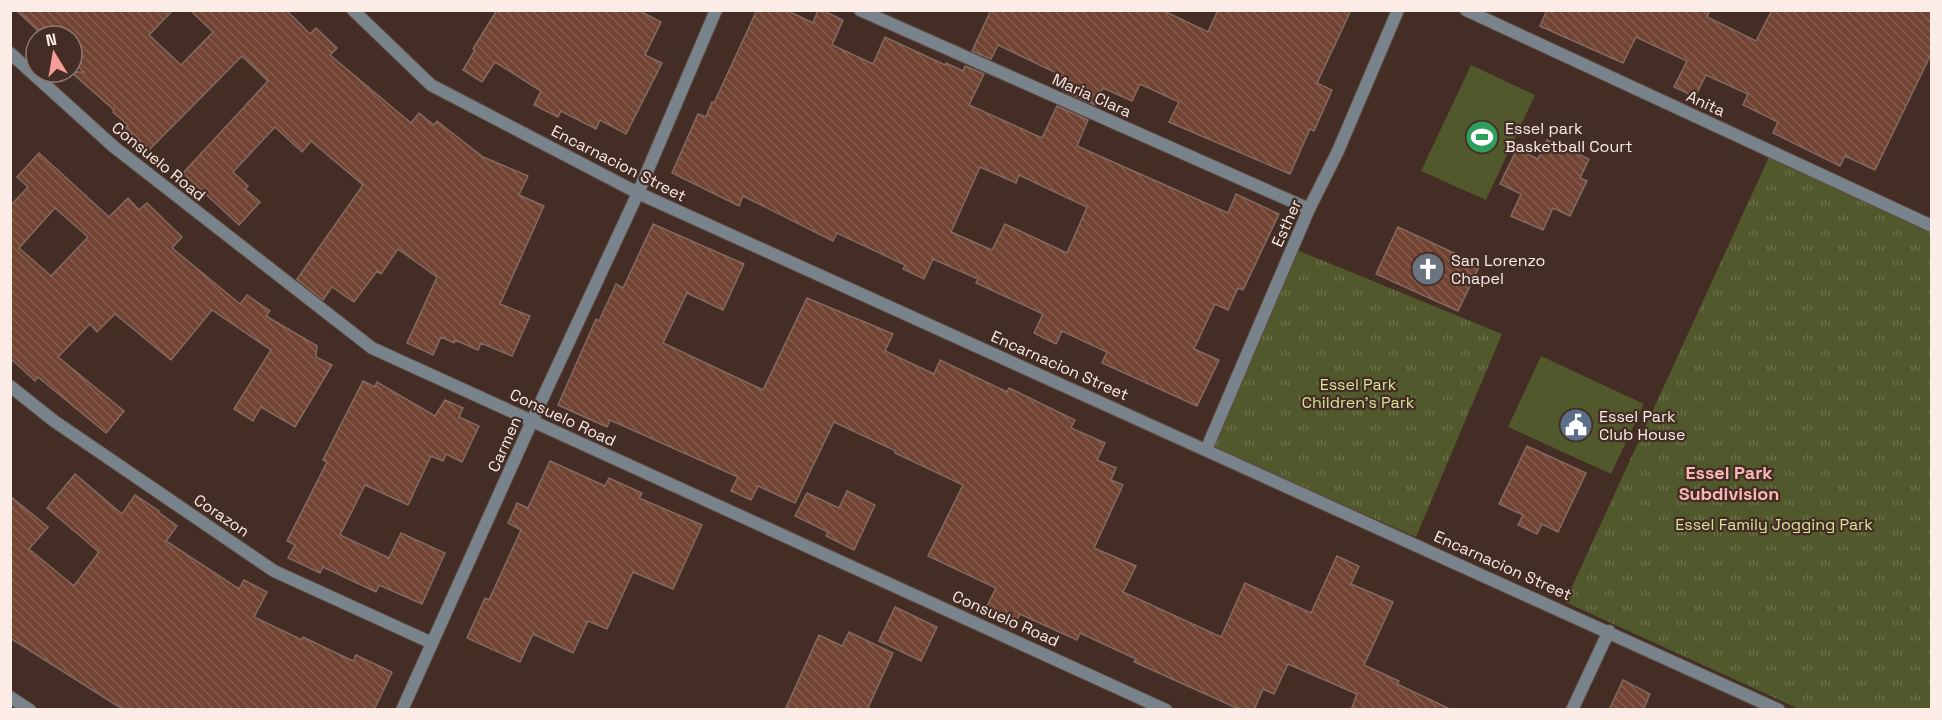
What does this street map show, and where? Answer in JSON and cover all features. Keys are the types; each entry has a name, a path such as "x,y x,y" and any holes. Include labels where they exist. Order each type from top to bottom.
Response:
{"street":[{"name":"Encarnacion Street","path":"353,10 431,85 638,193 1779,710"},
{"name":"Carmen","path":"402,710 638,193 716,10"},
{"name":"Maria Clara","path":"860,10 1309,209"},
{"name":"Esther","path":"1206,450 1309,209 1338,151 1398,10"},
{"name":"Anita","path":"1466,10 1932,226"},
{"name":"Consuelo Road","path":"10,53 114,147 372,348 1166,710"},
{"name":"Corazon","path":"10,386 54,421 274,571 432,643"},
{"path":"1572,710 1609,631"},
{"path":"10,697 30,710"}],"green space":[{"path":"1471,65 1535,95 1486,200 1421,171"},
{"name":"Essel Family Jogging Park","path":"1769,157 1931,232 1931,709 1799,709 1565,602"},
{"name":"Essel Park Children's Park","path":"1297,250 1502,334 1416,537 1212,447"},
{"path":"1541,356 1644,404 1611,474 1508,427"}],"building":[{"path":"16,10 173,10 149,35 181,65 213,32 190,10 286,10 310,34 316,28 337,48 330,55 411,123 419,113 434,125 437,121 483,157 528,176 519,195 544,206 500,304 530,316 512,356 481,343 478,350 455,340 454,343 441,337 433,355 407,343 437,277 398,249 381,274 377,271 354,302 332,287 323,300 297,279 363,185 311,141 302,152 275,127 233,172 248,186 245,189 260,202 239,225 183,173 268,81 242,56 149,150 125,128 128,125 113,112 114,110 84,83 84,24 31,24"},
{"path":"497,10 638,10 661,22 645,55 662,63 626,134 600,120 596,129 561,111 558,117 534,105 541,91 495,62 482,82 463,70"},
{"path":"757,10 786,10 813,23 818,10 822,10 843,20 832,45 873,64 885,37 945,65 946,63 963,71 965,66 984,74 969,105 1042,138 1057,106 1088,120 1077,146 1228,213 1236,194 1279,214 1243,290 1238,288 1228,310 1215,304 1194,349 1219,360 1197,406 1102,363 1107,352 1062,331 1056,344 1034,333 1043,314 976,283 978,279 933,259 924,279 903,269 905,265 837,233 833,241 743,196 739,206 672,173 698,114 706,117 712,102 714,103","holes":["980,167 1016,183 1019,175 1087,207 1067,253 1005,224 992,250 951,232"]},
{"path":"991,10 1162,10 1208,32 1218,10 1351,10 1317,83 1332,90 1314,131 1310,129 1290,174 1169,122 1179,102 1140,84 1132,101 1103,88 1095,105 1064,91 1069,79 998,45 991,59 972,51"},
{"path":"1547,10 1710,10 1707,17 1756,41 1772,10 1932,10 1932,52 1875,170 1845,156 1840,166 1773,133 1778,122 1743,105 1748,94 1706,75 1695,97 1674,87 1687,61 1636,37 1623,63 1540,26"},
{"path":"1547,140 1589,159 1580,178 1587,181 1570,216 1553,208 1543,230 1511,216 1521,194 1500,184 1517,149 1538,159"},
{"path":"39,153 109,217 128,198 139,210 147,203 182,237 172,248 240,304 247,295 270,311 266,316 317,346 316,357 332,365 295,427 261,407 253,421 234,409 271,350 212,310 171,360 115,314 97,332 90,324 58,357 124,411 106,433 38,377 35,381 10,358 10,206 28,187 17,177","holes":["55,208 88,237 51,276 19,248"]},
{"path":"653,224 744,264 723,310 687,293 663,343 763,390 807,298 893,334 885,351 934,374 940,360 1007,392 1009,388 1075,420 1071,428 1105,443 1097,460 1116,468 1111,480 1123,485 1094,548 1136,566 1123,592 1221,637 1245,583 1311,613 1337,556 1359,566 1351,584 1393,602 1364,665 1399,681 1397,684 1452,710 1351,710 1357,694 1288,664 1274,694 1263,689 1254,710 1241,710 1134,662 1136,659 1080,633 1077,640 1020,614 1016,622 986,608 996,588 928,556 963,485 834,422 795,503 758,486 751,500 731,491 738,477 610,420 607,427 558,405 596,319 599,321 616,284 623,288"},
{"name":"San Lorenzo Chapel","path":"1398,227 1480,265 1458,311 1376,274"},
{"path":"363,381 375,387 377,382 435,416 445,400 463,408 459,417 479,426 462,462 446,454 443,461 431,456 408,505 365,485 340,535 389,558 401,533 445,553 422,604 379,585 376,592 323,567 320,573 288,558 295,545 287,541 327,462 323,460"},
{"path":"1527,446 1586,473 1558,532 1542,524 1537,534 1518,525 1523,515 1499,504"},
{"path":"550,461 605,486 609,478 642,493 639,498 702,525 673,589 633,572 607,629 588,621 573,653 533,634 520,662 467,638 485,598 489,600 521,530 508,523 517,503 528,508"},
{"path":"75,474 122,514 135,495 177,526 166,541 239,589 244,580 267,592 254,617 353,661 356,655 392,672 374,710 124,710 10,638 10,496 48,527 29,549 74,586 99,552 47,508"},
{"path":"847,491 875,505 854,550 826,536 828,532 795,516 807,493 839,508"},
{"path":"895,607 937,627 921,661 879,641"},
{"path":"849,632 893,653 867,710 785,710 819,635 842,646"},
{"path":"1623,680 1650,694 1643,710 1609,710"}],"place":[{"name":"Essel park Basketball Court","path":"1482,137"},
{"name":"San Lorenzo Chapel","path":"1428,269"},
{"name":"Essel Park Club House","path":"1576,425"}],"district":[{"name":"Essel Park Subdivision","path":"1729,483"}]}
